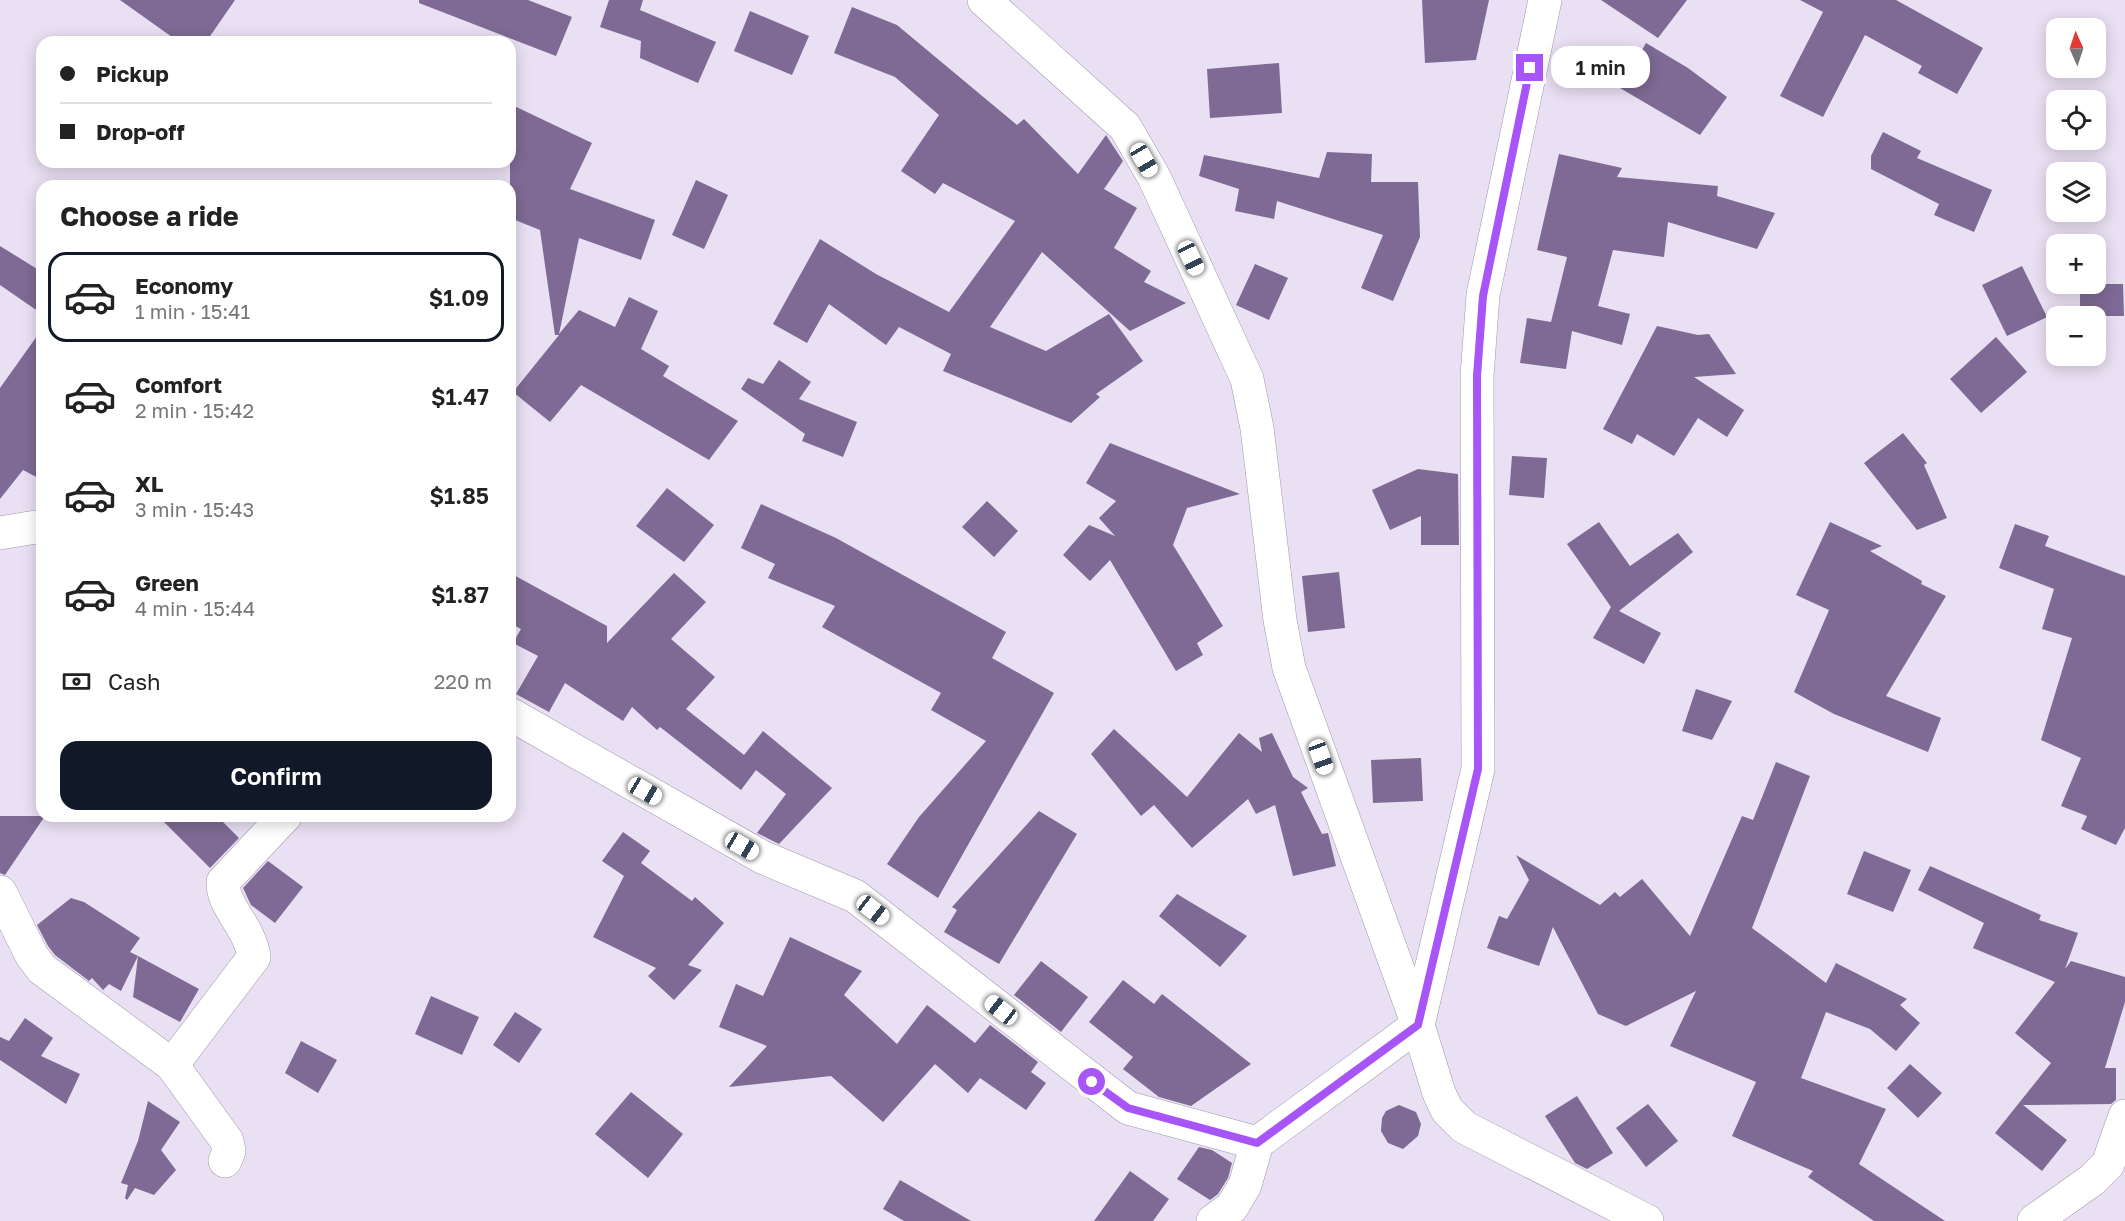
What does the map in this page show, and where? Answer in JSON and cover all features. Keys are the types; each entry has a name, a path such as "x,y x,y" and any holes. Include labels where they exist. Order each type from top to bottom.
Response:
{"street":[{"path":"984,0 1125,127 1154,177 1247,379 1257,428 1280,620 1289,668 1418,1025 1439,1093 1447,1110 1464,1127 1647,1221"},
{"path":"1213,1221 1232,1207 1245,1185 1257,1143 1418,1025 1478,769 1477,376 1483,296 1545,0"},
{"path":"0,533 36,527"},
{"path":"516,717 762,857 855,896 1128,1108 1257,1143"},
{"path":"172,1065 254,957 250,937 225,897 223,882 279,822"},
{"path":"0,892 32,956 42,969 172,1065 227,1141 229,1151 225,1161"},
{"path":"2034,1221 2092,1180 2108,1164 2125,1116"}],"building":[{"path":"120,0 235,0 210,36 171,36"},
{"path":"419,0 528,0 572,17 556,56 516,41 516,36 504,36 419,3"},
{"path":"609,0 643,0 640,10 716,42 698,83 640,58 641,41 600,27"},
{"path":"1422,0 1489,0 1476,60 1425,63"},
{"path":"1601,0 1687,0 1658,38"},
{"path":"1800,0 1896,0 1983,48 1957,94 1918,73 1922,66 1865,35 1823,117 1780,96 1823,12"},
{"path":"852,7 897,25 1017,125 1024,119 1078,174 1106,135 1123,161 1104,189 1137,208 1114,248 1151,271 1144,282 1186,303 1130,331 1042,252 990,327 1046,351 1109,314 1143,361 1096,394 1100,397 1071,423 943,371 951,354 899,327 886,345 829,304 807,343 773,324 820,239 876,274 949,312 1015,221 943,183 935,194 901,171 939,115 895,77 834,53"},
{"path":"750,11 809,36 792,75 734,51"},
{"path":"1646,43 1688,68 1727,97 1700,135 1620,88"},
{"path":"1279,63 1282,113 1210,118 1207,69"},
{"path":"516,107 592,143 570,189 655,220 641,260 579,238 559,334 579,310 615,327 629,297 658,311 641,349 669,366 663,376 738,421 709,460 581,385 550,422 516,394 516,388 559,335 555,335 540,230 516,220 516,180 510,180 510,168 516,168"},
{"path":"1883,132 1921,151 1917,158 1992,190 1974,232 1934,215 1939,204 1871,169 1871,156"},
{"path":"1327,152 1372,154 1371,182 1418,182 1420,237 1393,301 1361,288 1383,235 1277,201 1274,219 1235,211 1239,189 1199,176 1204,155 1319,178"},
{"path":"1559,154 1622,168 1617,177 1718,186 1717,196 1775,213 1757,249 1668,222 1664,257 1613,250 1598,306 1630,314 1622,345 1572,331 1566,369 1520,363 1527,318 1551,322 1567,257 1537,250"},
{"path":"696,180 728,195 704,249 672,235"},
{"path":"0,246 36,268 36,310 0,285"},
{"path":"1255,264 1288,278 1269,320 1236,305"},
{"path":"2022,266 2046,317 2007,336 1982,285"},
{"path":"2106,284 2123,284 2124,316 2106,316 2106,306 2080,306 2080,294 2106,294"},
{"path":"1657,326 1698,335 1709,334 1736,374 1694,377 1744,410 1727,437 1698,418 1674,456 1637,434 1632,444 1603,429"},
{"path":"36,337 36,477 23,470 0,499 0,388"},
{"path":"1996,337 2027,372 1981,413 1950,379"},
{"path":"779,360 811,382 799,399 857,422 843,457 802,441 805,434 741,389 748,378 763,384"},
{"path":"1903,433 1927,463 1924,465 1947,518 1917,530 1864,463"},
{"path":"1110,443 1240,494 1187,508 1173,545 1223,626 1197,643 1203,655 1176,671 1110,560 1090,581 1063,555 1089,525 1115,536 1099,518 1116,501 1086,483"},
{"path":"1512,456 1547,458 1544,498 1509,495"},
{"path":"1418,469 1458,474 1459,545 1421,545 1421,516 1390,530 1372,490"},
{"path":"667,488 714,525 684,562 636,526"},
{"path":"987,501 1018,531 994,557 962,527"},
{"path":"761,504 836,538 1006,632 992,658 1054,693 938,898 887,864 919,817 986,741 931,710 941,693 822,627 835,606 768,578 775,564 741,548"},
{"path":"1599,522 1630,566 1678,533 1693,552 1619,611 1661,633 1644,664 1593,638 1611,607 1567,544"},
{"path":"1830,522 1882,546 1870,551 1922,581 1921,584 1946,596 1886,696 1941,718 1928,752 1834,714 1794,692 1829,610 1796,595"},
{"path":"2015,524 2049,536 2045,546 2125,576 2125,828 2116,845 2081,829 2087,816 2061,806 2081,758 2041,740 2072,638 2042,629 2054,589 1999,568"},
{"path":"1339,572 1345,628 1308,632 1302,576"},
{"path":"674,573 706,602 671,639 715,677 686,709 744,755 763,731 832,788 779,844 757,833 786,794 756,770 741,790 660,727 657,730 632,707 623,721 565,683 549,712 516,694 538,656 516,645 516,638 521,629 516,626 516,576 607,626 607,643"},
{"path":"1696,689 1732,701 1712,740 1682,731"},
{"path":"1114,729 1187,797 1239,733 1262,752 1259,738 1272,733 1293,777 1308,788 1301,792 1322,834 1328,833 1336,866 1293,876 1275,805 1256,814 1248,799 1192,848 1154,805 1141,816 1091,754"},
{"path":"1421,758 1423,801 1373,803 1371,760"},
{"path":"1776,762 1810,776 1752,928 1826,983 1836,963 1907,999 1900,1005 1920,1023 1896,1051 1870,1029 1826,1012 1801,1078 1886,1109 1859,1164 1945,1221 1874,1221 1808,1177 1813,1171 1732,1136 1756,1082 1670,1046 1696,991 1626,1026 1598,1014 1553,927 1539,966 1487,948 1499,916 1507,919 1529,880 1516,855 1600,905 1615,892 1620,897 1642,879 1690,936 1742,816 1753,820"},
{"path":"1039,811 1077,834 999,964 944,932 957,910 952,907"},
{"path":"0,816 36,816 36,822 41,822 5,875 0,873"},
{"path":"164,822 223,822 239,838 210,868"},
{"path":"623,832 650,851 641,863 692,901 695,897 724,923 688,965 702,970 674,1000 648,976 656,968 593,937 624,876 602,861"},
{"path":"1864,851 1911,870 1893,912 1847,894"},
{"path":"268,861 303,887 275,923 251,905 243,888"},
{"path":"1930,866 2041,915 2039,920 2078,933 2065,969 2071,961 2125,977 2125,1002 2105,1068 2116,1068 2116,1100 2111,1104 2023,1105 2067,1140 2042,1171 1995,1133 2051,1063 2015,1033 2055,982 1973,948 1984,923 1918,890"},
{"path":"1177,894 1247,936 1220,967 1159,916"},
{"path":"71,898 84,902 140,938 130,952 138,956 121,991 109,984 103,990 92,978 89,981 55,955 48,946 37,925"},
{"path":"790,937 862,971 844,995 897,1044 927,1005 975,1043 990,1025 1038,1062 1031,1072 1046,1083 1026,1110 980,1078 968,1093 935,1064 883,1122 831,1076 729,1087 767,1046 719,1027 736,984 763,996"},
{"path":"138,956 199,989 180,1022 133,997"},
{"path":"1041,961 1088,997 1061,1032 1014,995"},
{"path":"1123,980 1154,1004 1162,994 1251,1064 1191,1106 1159,1097 1123,1069 1133,1057 1089,1022"},
{"path":"431,996 479,1017 462,1055 415,1034"},
{"path":"515,1012 542,1029 519,1063 493,1045"},
{"path":"25,1018 53,1038 41,1056 80,1074 66,1104 0,1060 0,1037 9,1041"},
{"path":"301,1041 337,1060 318,1093 285,1073"},
{"path":"1910,1064 1942,1093 1918,1118 1887,1088"},
{"path":"631,1092 683,1134 648,1178 595,1134"},
{"path":"1577,1096 1613,1153 1587,1169 1575,1163 1545,1116"},
{"path":"148,1101 180,1122 161,1150 176,1170 154,1195 135,1188 127,1200 125,1198 128,1185 121,1183 138,1141"},
{"path":"1648,1104 1678,1141 1646,1167 1616,1128"},
{"path":"1399,1105 1416,1112 1421,1124 1418,1136 1403,1149 1388,1143 1381,1131 1382,1118 1386,1111"},
{"path":"1199,1147 1212,1150 1232,1163 1228,1178 1218,1194 1210,1200 1177,1179"},
{"path":"1130,1171 1169,1199 1153,1221 1094,1221"},
{"path":"900,1180 971,1221 904,1221 883,1209"}],"route":[{"path":"1092,1082 1128,1108 1257,1143 1418,1025 1478,769 1477,376 1483,296 1530,68"}]}
